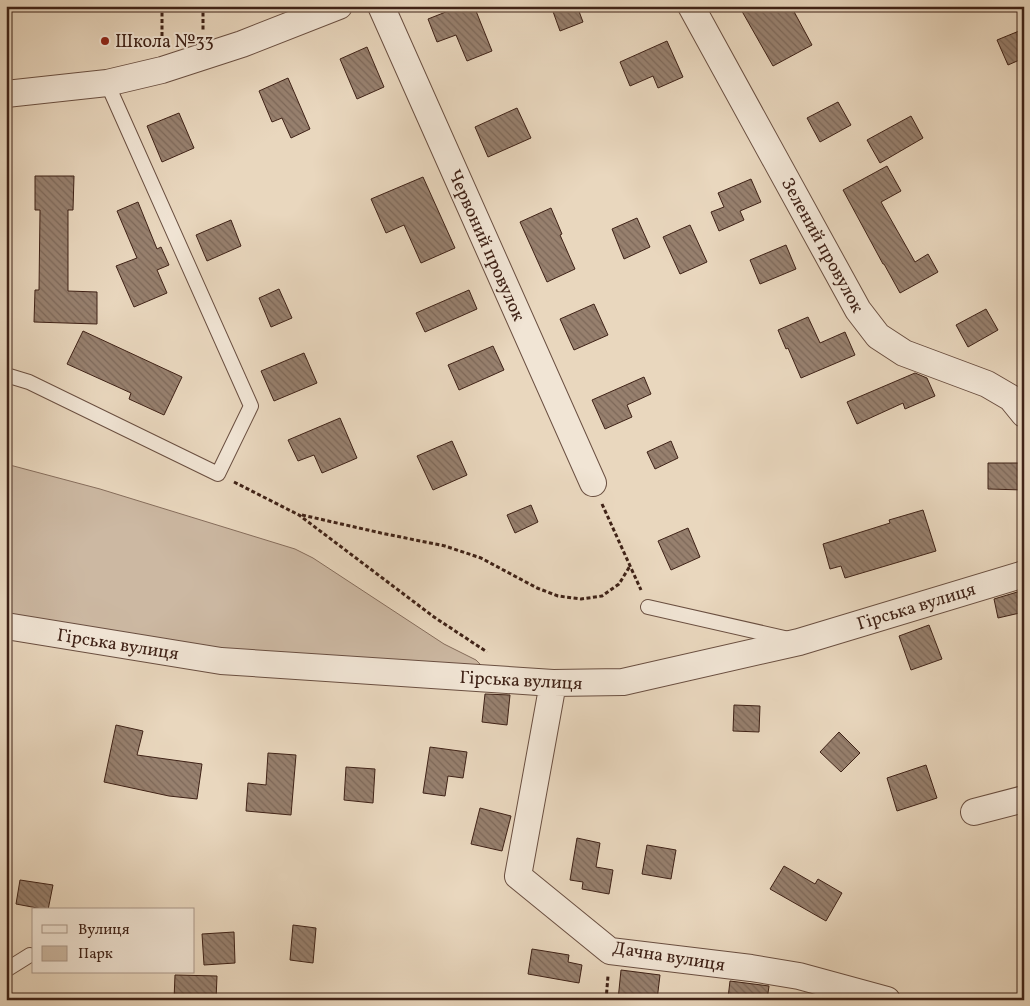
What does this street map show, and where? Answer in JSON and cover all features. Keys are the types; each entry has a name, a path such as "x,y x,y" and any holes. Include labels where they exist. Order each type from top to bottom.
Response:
{"street":[{"path":"6,94 107,83 162,70 242,44 338,6"},
{"name":"Червоний провулок","path":"381,6 593,483"},
{"name":"Зелений провулок","path":"690,6 858,310 878,336 904,352 987,384 1011,398 1024,414"},
{"name":"Гірська вулиця","path":"6,626 221,661 553,683 623,682 799,642 1024,574"},
{"name":"Дачна вулиця","path":"553,683 518,876 610,951 751,968 799,976 887,1000"},
{"path":"974,812 1024,799"}],"lane":[{"path":"6,375 29,382 218,474 251,406 107,83"},
{"path":"648,606 799,642"},
{"path":"6,970 30,955"}],"path":[{"path":"162,6 162,70"},
{"path":"218,474 299,515 434,617 484,651 493,655"},
{"path":"593,483 648,606"},
{"path":"299,515 445,546 481,558 537,588 558,596 580,600 602,596 619,584 630,566"}],"green space":[{"path":"6,464 100,489 295,549 313,558 444,644 476,660 483,667 223,657 6,622"}],"building":[{"path":"461,6 474,6 492,51 467,61 456,35 437,42 428,19"},
{"path":"551,6 577,6 583,22 560,31"},
{"path":"739,6 791,6 812,45 773,66"},
{"path":"1024,29 1024,58 1008,65 997,40"},
{"path":"667,41 683,77 658,88 653,76 630,86 620,62"},
{"path":"367,47 384,87 357,99 340,59"},
{"path":"288,78 310,129 291,138 282,118 272,122 259,91"},
{"path":"838,102 851,125 820,142 807,118"},
{"path":"517,108 531,138 488,157 475,127"},
{"path":"179,113 194,148 162,162 147,126"},
{"path":"911,116 923,138 880,163 867,140"},
{"path":"887,166 901,191 881,202 915,262 928,254 938,272 900,293 843,190"},
{"path":"35,176 74,176 73,210 68,210 68,291 97,292 97,324 34,322 35,290 39,290 40,210 35,210"},
{"path":"423,177 455,248 421,263 404,225 386,233 371,199"},
{"path":"751,179 761,202 740,211 744,220 719,231 711,212 724,207 718,193"},
{"path":"138,202 157,249 161,247 169,265 157,270 167,293 134,307 116,266 137,258 117,211"},
{"path":"551,208 562,234 560,235 575,269 547,282 520,222"},
{"path":"637,218 650,247 624,259 612,229"},
{"path":"231,220 241,246 207,261 196,235"},
{"path":"690,225 707,262 680,274 663,237"},
{"path":"786,245 796,269 760,284 750,260"},
{"path":"279,289 292,318 271,327 259,298"},
{"path":"469,290 477,309 425,332 416,313"},
{"path":"594,304 608,335 574,350 560,319"},
{"path":"986,309 998,330 968,347 956,325"},
{"path":"808,317 820,343 845,332 855,355 801,378 778,330"},
{"path":"83,331 182,377 164,415 129,399 131,393 67,364"},
{"path":"493,346 504,370 459,390 448,365"},
{"path":"304,353 317,383 274,401 261,371"},
{"path":"915,373 927,378 935,396 905,409 903,403 857,424 847,402"},
{"path":"644,377 651,394 627,405 632,417 605,429 592,400"},
{"path":"340,418 357,458 322,473 314,455 298,461 288,440"},
{"path":"452,441 467,475 433,490 417,456"},
{"path":"671,441 678,458 655,469 647,452"},
{"path":"988,463 1024,463 1024,490 988,489"},
{"path":"531,505 538,522 515,533 507,515"},
{"path":"923,510 936,551 845,578 841,566 830,569 823,544 890,523 889,520"},
{"path":"688,528 700,557 671,570 658,541"},
{"path":"1024,590 1024,612 998,618 994,599"},
{"path":"929,625 942,659 911,670 899,636"},
{"path":"485,694 510,695 507,725 482,722"},
{"path":"734,705 760,706 759,732 733,731"},
{"path":"116,725 143,731 137,755 202,764 197,799 169,796 104,782"},
{"path":"839,732 860,753 841,772 820,752"},
{"path":"430,747 467,752 463,778 448,776 445,796 423,793"},
{"path":"268,753 296,755 291,815 246,811 248,783 266,785"},
{"path":"926,765 937,798 897,811 887,778"},
{"path":"346,767 375,769 373,803 344,800"},
{"path":"480,808 511,816 502,851 471,844"},
{"path":"577,838 600,843 596,867 613,870 609,894 582,889 583,882 570,880"},
{"path":"647,845 676,850 671,879 642,874"},
{"path":"784,866 815,884 818,879 842,893 826,921 770,889"},
{"path":"20,880 53,885 48,908 16,904"},
{"path":"293,925 316,928 313,963 290,960"},
{"path":"234,932 235,963 204,965 202,934"},
{"path":"532,949 569,955 568,962 582,965 579,983 528,974"},
{"path":"621,970 660,975 657,1000 618,1000"},
{"path":"175,975 217,976 216,1000 174,1000"},
{"path":"730,981 769,986 767,1000 728,998"}],"place":[{"name":"Школа №33","path":"105,41"}]}
